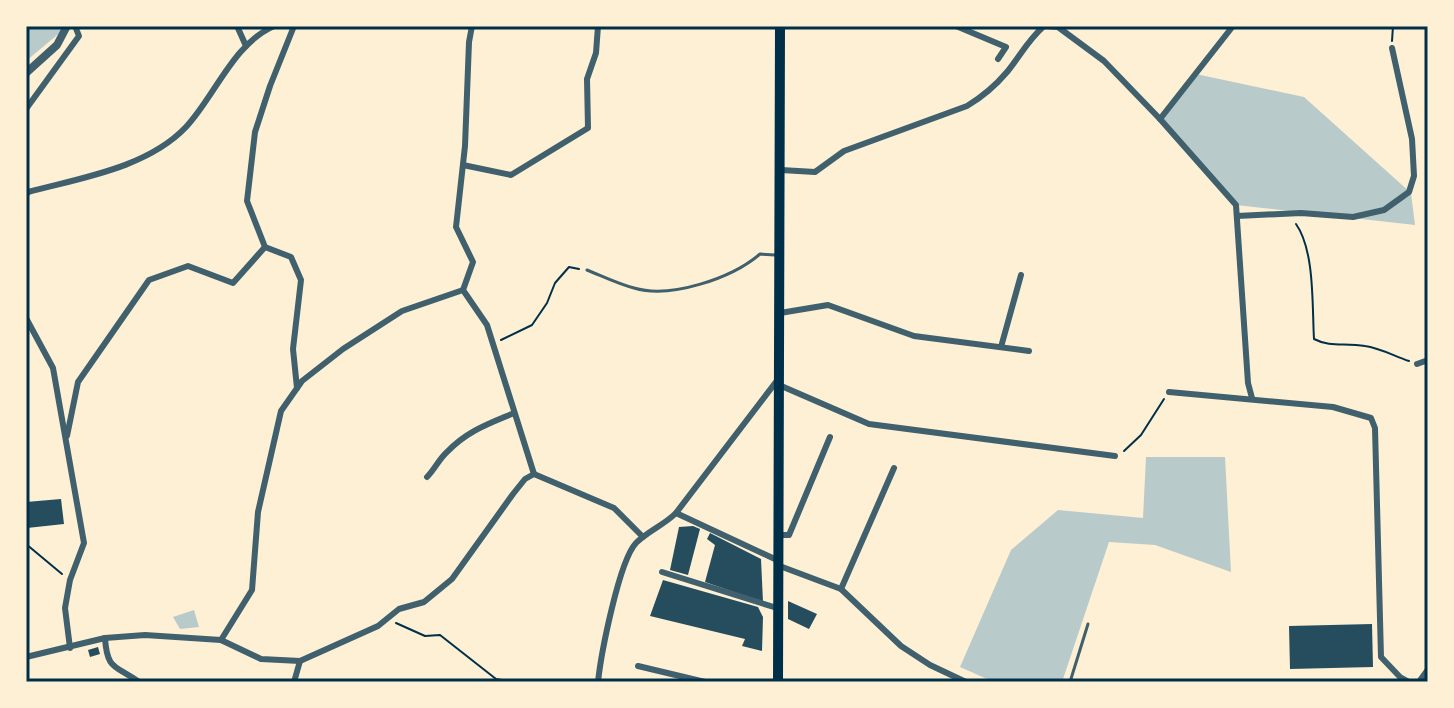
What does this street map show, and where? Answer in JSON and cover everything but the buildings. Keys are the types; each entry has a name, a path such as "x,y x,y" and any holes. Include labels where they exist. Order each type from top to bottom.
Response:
{"main road":[{"path":"778,682 780,26"}],"street":[{"path":"26,73 57,45 67,26"},
{"path":"26,109 79,36 75,26"},
{"path":"237,26 246,46"},
{"path":"26,195 146,156 185,128 246,46 274,26"},
{"path":"294,26 255,132 247,201 265,247 291,257 301,280 293,349 297,388"},
{"path":"463,290 473,262 456,227 472,26"},
{"path":"463,165 511,175 588,128 587,79 596,53 598,26"},
{"path":"956,26 1006,47 998,59"},
{"path":"781,170 815,172 844,151 967,106 1008,71 1029,39 1044,26 1058,27 1104,61 1236,205 1248,383 1252,398"},
{"path":"1160,119 1233,26"},
{"path":"1237,216 1289,213 1353,217 1384,210 1409,192 1414,176 1412,139 1392,48"},
{"path":"66,440 78,382 149,280 188,266 233,283 265,247"},
{"path":"1001,347 1021,275"},
{"path":"463,290 487,325 534,474 614,508 643,537"},
{"path":"221,640 252,590 258,512 281,411 297,388 343,349 402,311 463,290"},
{"path":"780,313 828,305 914,336 1029,351"},
{"path":"26,318 53,368 84,543 70,580 65,608 70,648"},
{"path":"1417,364 1428,360"},
{"path":"598,682 612,610 634,545 676,513 779,382 869,424 1115,456"},
{"path":"1169,392 1333,407 1371,418 1375,428 1381,657 1409,682"},
{"path":"427,477 443,455 466,434 514,413"},
{"path":"778,535 789,535 830,437"},
{"path":"841,589 894,468"},
{"path":"26,657 105,638 145,635 221,640 261,659 300,661 343,644 385,621 399,609 424,602 452,579 513,494 525,479 534,474"},
{"path":"676,513 841,589 901,646 930,665 966,682"},
{"path":"662,572 777,608"},
{"path":"105,638 106,654 112,668 139,682"},
{"path":"294,682 300,661"},
{"path":"638,666 705,682"},
{"path":"1420,682 1428,671"}],"lane":[{"path":"587,270 637,289 664,290 698,285 743,269 760,254 780,255"},
{"path":"1070,682 1088,624"}],"path":[{"path":"1392,48 1393,26"},
{"path":"1289,213 1303,233 1308,257 1314,339 1327,346 1347,343 1369,346 1417,364"},
{"path":"493,344 532,325 547,303 555,283 569,267 587,270"},
{"path":"1115,456 1130,447 1141,435 1169,392"},
{"path":"26,544 70,580"},
{"path":"385,621 407,626 425,636 440,635 496,679 513,682"}],"shaded area":[{"path":"26,26 68,26 26,61"},
{"path":"1196,74 1304,97 1411,193 1415,225 1236,205 1160,119"},
{"path":"1146,457 1225,457 1231,572 1155,545 1109,542 1062,682 994,682 960,667 1011,550 1058,510 1143,518"},
{"path":"194,610 199,627 180,629 173,617"}]}
